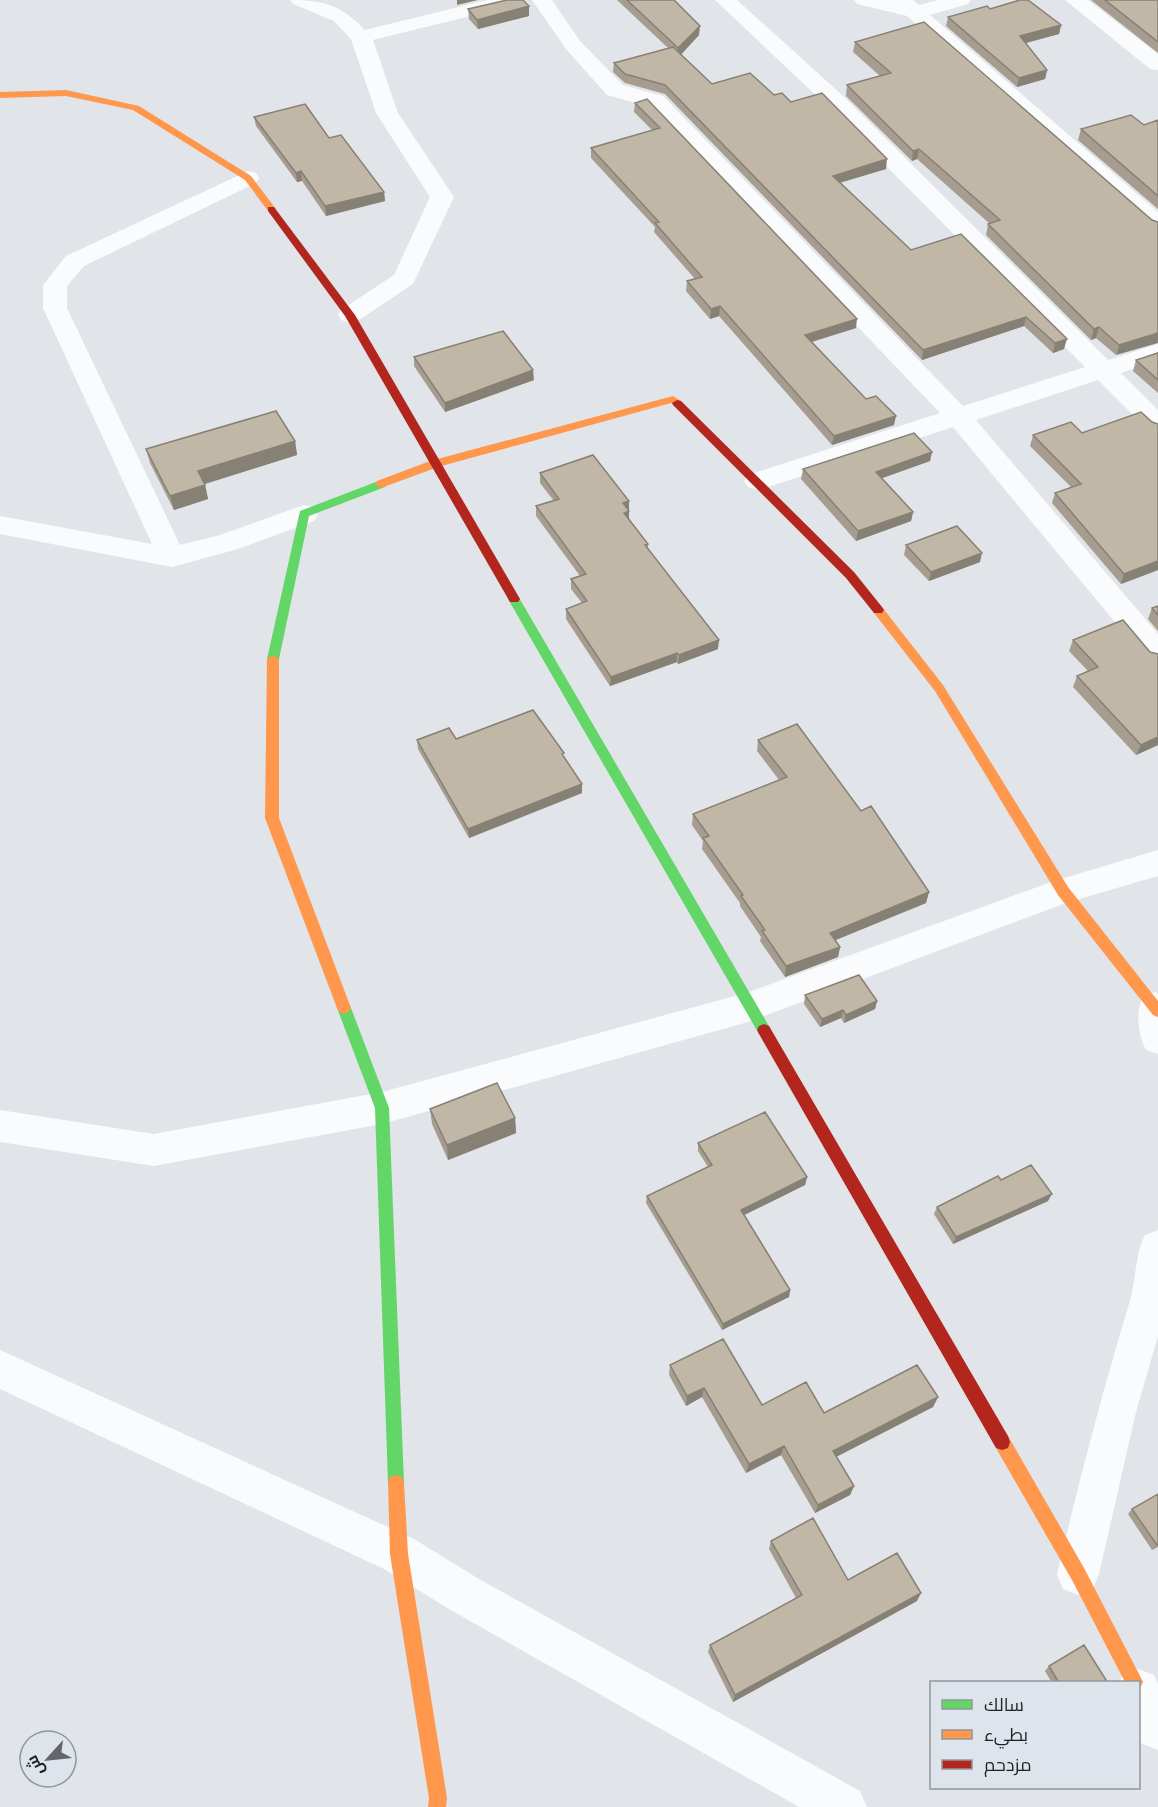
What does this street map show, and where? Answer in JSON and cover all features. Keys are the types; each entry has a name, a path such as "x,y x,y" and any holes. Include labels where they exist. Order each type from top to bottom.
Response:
{"street":[{"path":"300,0 341,17 361,37 387,113 442,197 404,279 350,315"},
{"path":"361,37 512,0"},
{"path":"542,0 573,45 615,90 655,101 960,417 1158,654"},
{"path":"725,0 833,99 1158,424"},
{"path":"864,0 909,6 961,0"},
{"path":"1075,0 1158,64"},
{"path":"909,6 1158,224"},
{"path":"0,94 66,93 136,108 248,178 350,315 434,464 1078,1574 1133,1681"},
{"path":"172,557 55,308 55,285 75,261 248,178"},
{"path":"758,481 1158,352"},
{"path":"0,525 172,557 228,542 434,464 673,399 850,575 939,688 1063,891 1157,1019"},
{"path":"304,514 273,654 272,818 382,1108 399,1554 438,1807"},
{"path":"0,1126 154,1150 382,1108 748,1007 1063,891 1158,863"},
{"path":"1078,1574 1116,1412 1155,1280 1158,1246"},
{"path":"0,1369 399,1554 464,1594 844,1807"},
{"path":"1140,1694 1158,1728"}],"building":[{"path":"507,0 523,0 529,6 477,20 468,9"},
{"path":"627,0 674,0 700,26 678,48"},
{"path":"1020,0 1028,0 1061,25 1020,36 1047,70 1019,78 948,17 987,6 990,9"},
{"path":"1105,0 1158,0 1158,42"},
{"path":"924,22 1152,220 1158,222 1158,333 1119,345 1099,327 1094,329 988,224 1000,220 919,149 913,151 847,85 891,73 855,42"},
{"path":"673,47 712,84 750,73 774,95 782,93 791,102 822,93 887,159 833,176 911,250 961,234 1067,339 1055,343 1026,317 923,350 665,85 625,74 614,63"},
{"path":"647,99 857,319 805,335 866,399 876,396 896,416 834,436 720,306 711,309 687,281 702,277 655,223 659,222 591,148 660,128 635,103"},
{"path":"305,104 329,138 341,135 384,192 325,206 301,171 296,173 254,117"},
{"path":"1131,115 1144,125 1158,120 1158,196 1081,129"},
{"path":"503,331 533,370 445,403 414,357"},
{"path":"1158,353 1158,380 1136,360"},
{"path":"276,411 295,441 198,471 205,485 170,496 146,449"},
{"path":"1141,412 1152,422 1158,424 1158,561 1124,574 1055,493 1081,484 1033,435 1071,422 1082,433"},
{"path":"914,433 932,452 876,472 913,512 858,531 803,469"},
{"path":"593,455 629,501 623,503 629,511 624,513 648,544 645,545 719,640 611,677 566,609 587,601 571,579 586,574 536,506 559,499 540,473"},
{"path":"957,526 982,553 931,572 906,545"},
{"path":"1158,606 1158,615 1152,608"},
{"path":"1123,620 1150,652 1158,654 1158,737 1141,745 1077,676 1098,667 1073,640"},
{"path":"533,710 564,753 562,754 582,784 468,829 417,740 449,728 456,739"},
{"path":"797,724 861,811 871,806 929,892 830,933 840,947 786,966 762,931 765,930 741,896 743,895 703,838 709,836 693,814 787,777 758,740"},
{"path":"859,975 877,1001 846,1015 843,1010 822,1019 805,995"},
{"path":"497,1083 515,1118 447,1145 430,1109"},
{"path":"765,1112 807,1177 741,1210 790,1290 723,1324 647,1196 712,1165 698,1143"},
{"path":"1031,1165 1052,1194 956,1237 937,1207 998,1176 1001,1180"},
{"path":"723,1339 762,1405 806,1382 824,1413 917,1365 938,1397 833,1451 854,1486 818,1505 784,1446 749,1464 704,1388 687,1396 670,1365"},
{"path":"1158,1494 1158,1545 1157,1545 1132,1509"},
{"path":"813,1518 848,1580 897,1553 921,1593 735,1695 710,1645 802,1595 771,1541"},
{"path":"1084,1645 1107,1681 1058,1681 1049,1666"}],"traffic: fast":[{"path":"273,659 304,514 381,484"},
{"path":"514,599 764,1030"},
{"path":"344,1008 382,1108 396,1483"}],"traffic: slow":[{"path":"0,95 66,93 136,108 248,178 271,209"},
{"path":"381,484 434,464 673,399 677,403"},
{"path":"878,610 939,688 1063,891 1158,1011"},
{"path":"273,659 272,818 344,1008"},
{"path":"1002,1442 1078,1574 1133,1681"},
{"path":"396,1483 399,1554 438,1798 437,1807"}],"traffic: jam":[{"path":"271,209 350,315 514,599"},
{"path":"677,403 850,575 878,610"},
{"path":"764,1030 1002,1442"}]}
